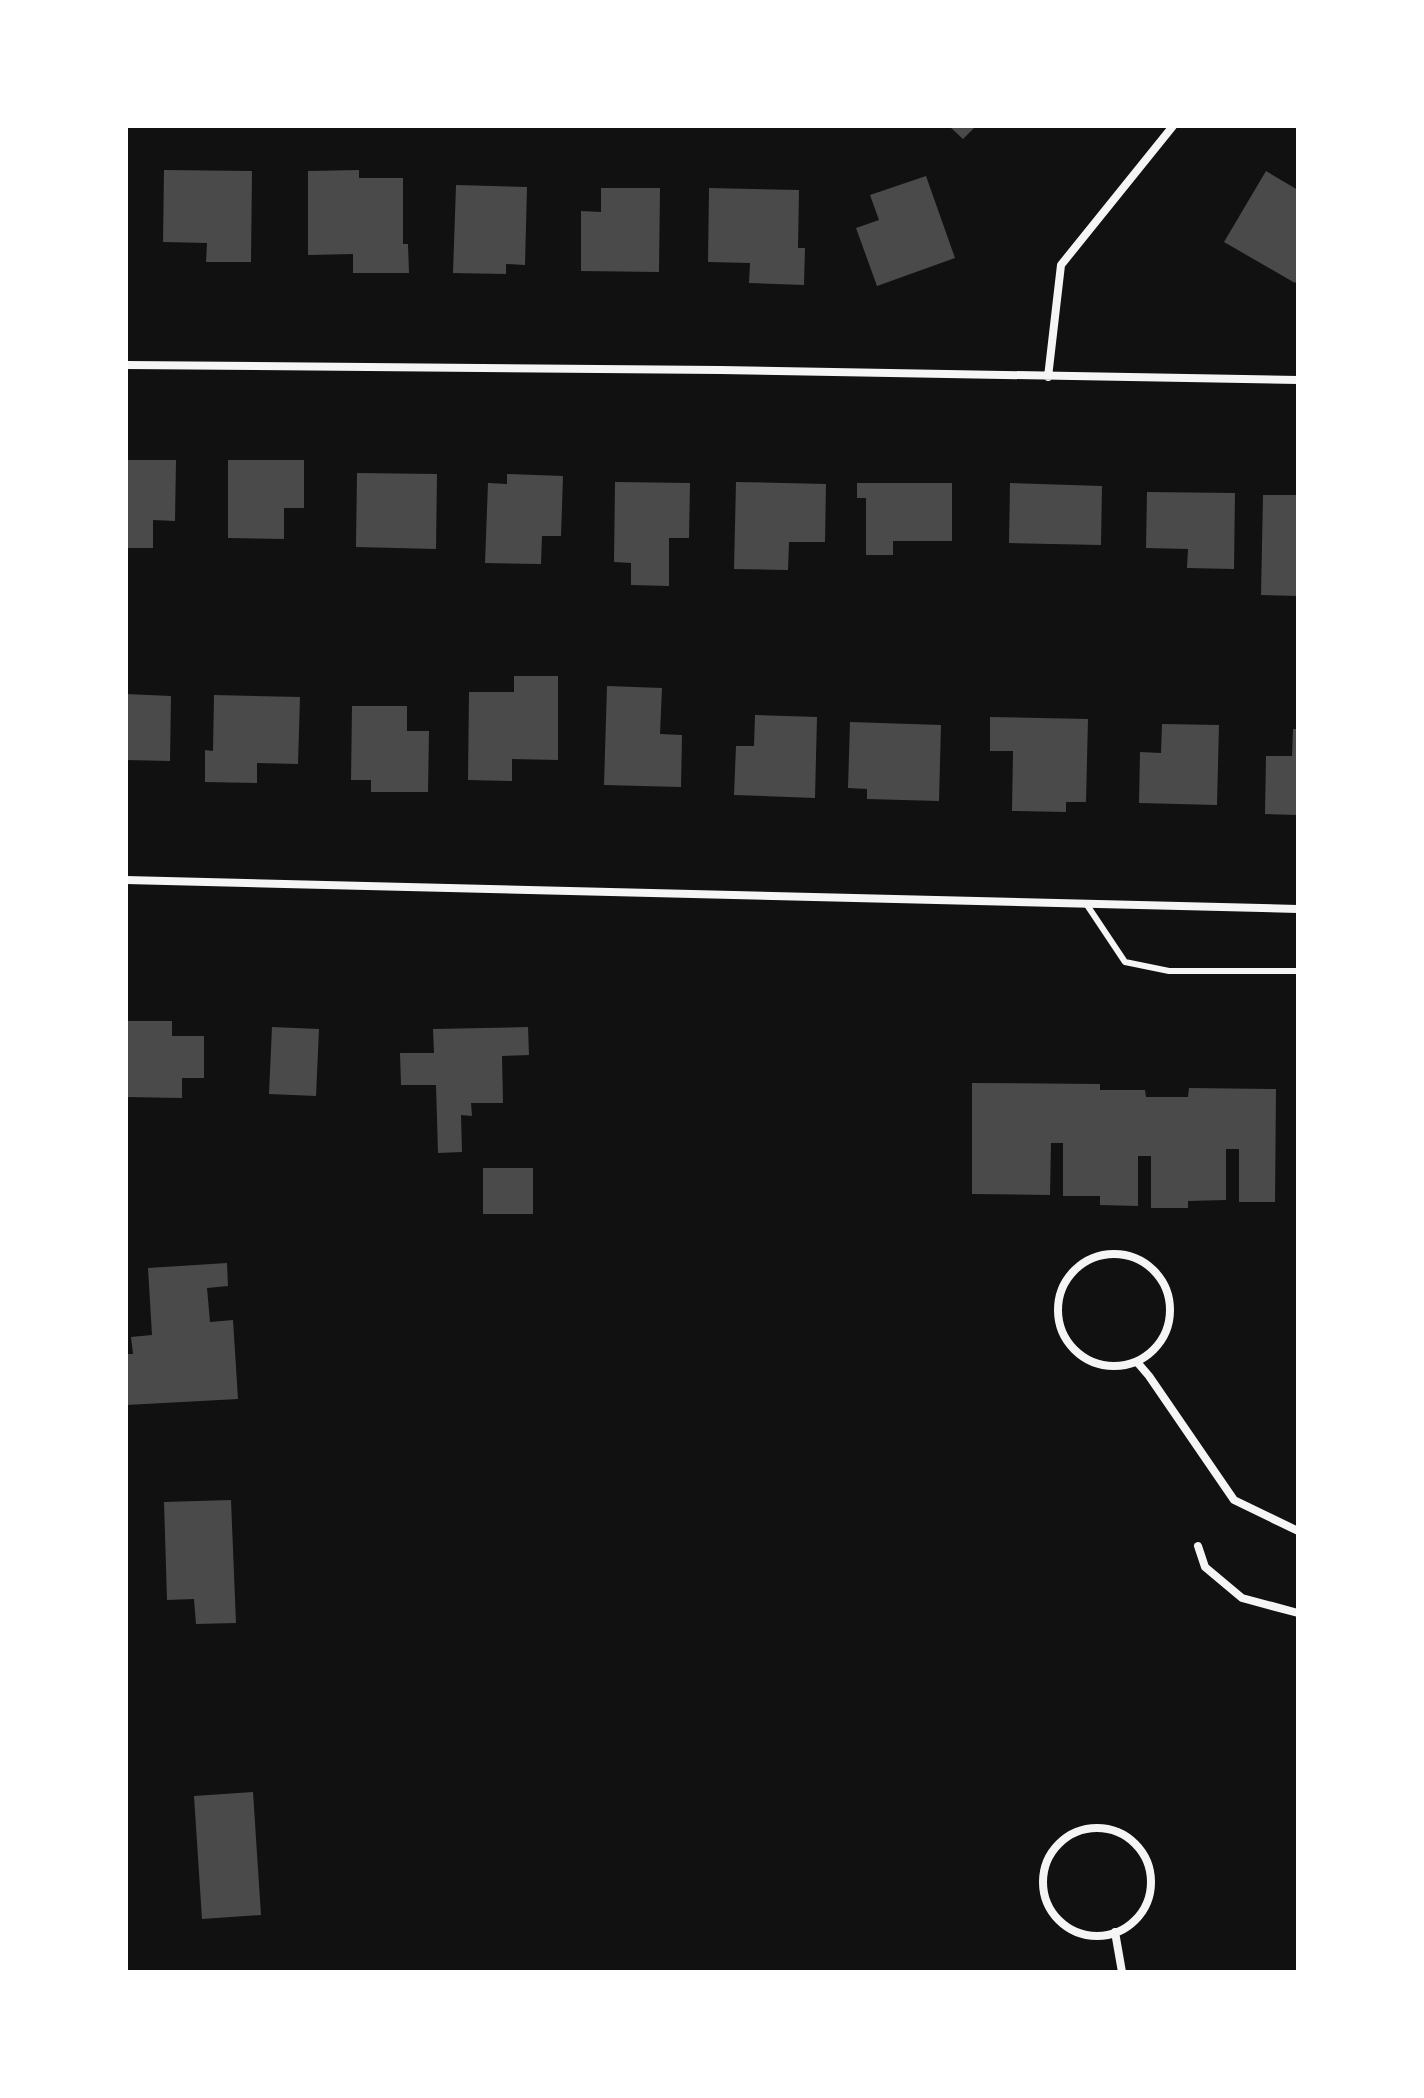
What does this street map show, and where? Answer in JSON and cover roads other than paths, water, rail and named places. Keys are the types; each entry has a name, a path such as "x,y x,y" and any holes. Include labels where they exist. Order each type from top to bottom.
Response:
{"street":[{"path":"1048,377 1061,265 1173,126"},
{"path":"126,365 736,370 1298,380"},
{"path":"126,880 1298,909"},
{"path":"1121,1253 1148,1264 1167,1287 1171,1316 1160,1343 1137,1362 1108,1366 1080,1355 1062,1332 1057,1303 1069,1276 1091,1258 1121,1253"},
{"path":"1137,1362 1234,1500 1298,1531"},
{"path":"1198,1546 1205,1567 1242,1598 1298,1613"},
{"path":"1084,1828 1110,1828 1133,1840 1149,1862 1152,1888 1142,1912 1123,1930 1115,1932 1097,1936 1072,1930 1052,1913 1042,1889 1045,1862 1060,1841 1084,1828"},
{"path":"1115,1932 1122,1972"}],"lane":[{"path":"1087,905 1125,962 1169,971 1298,971"}]}
